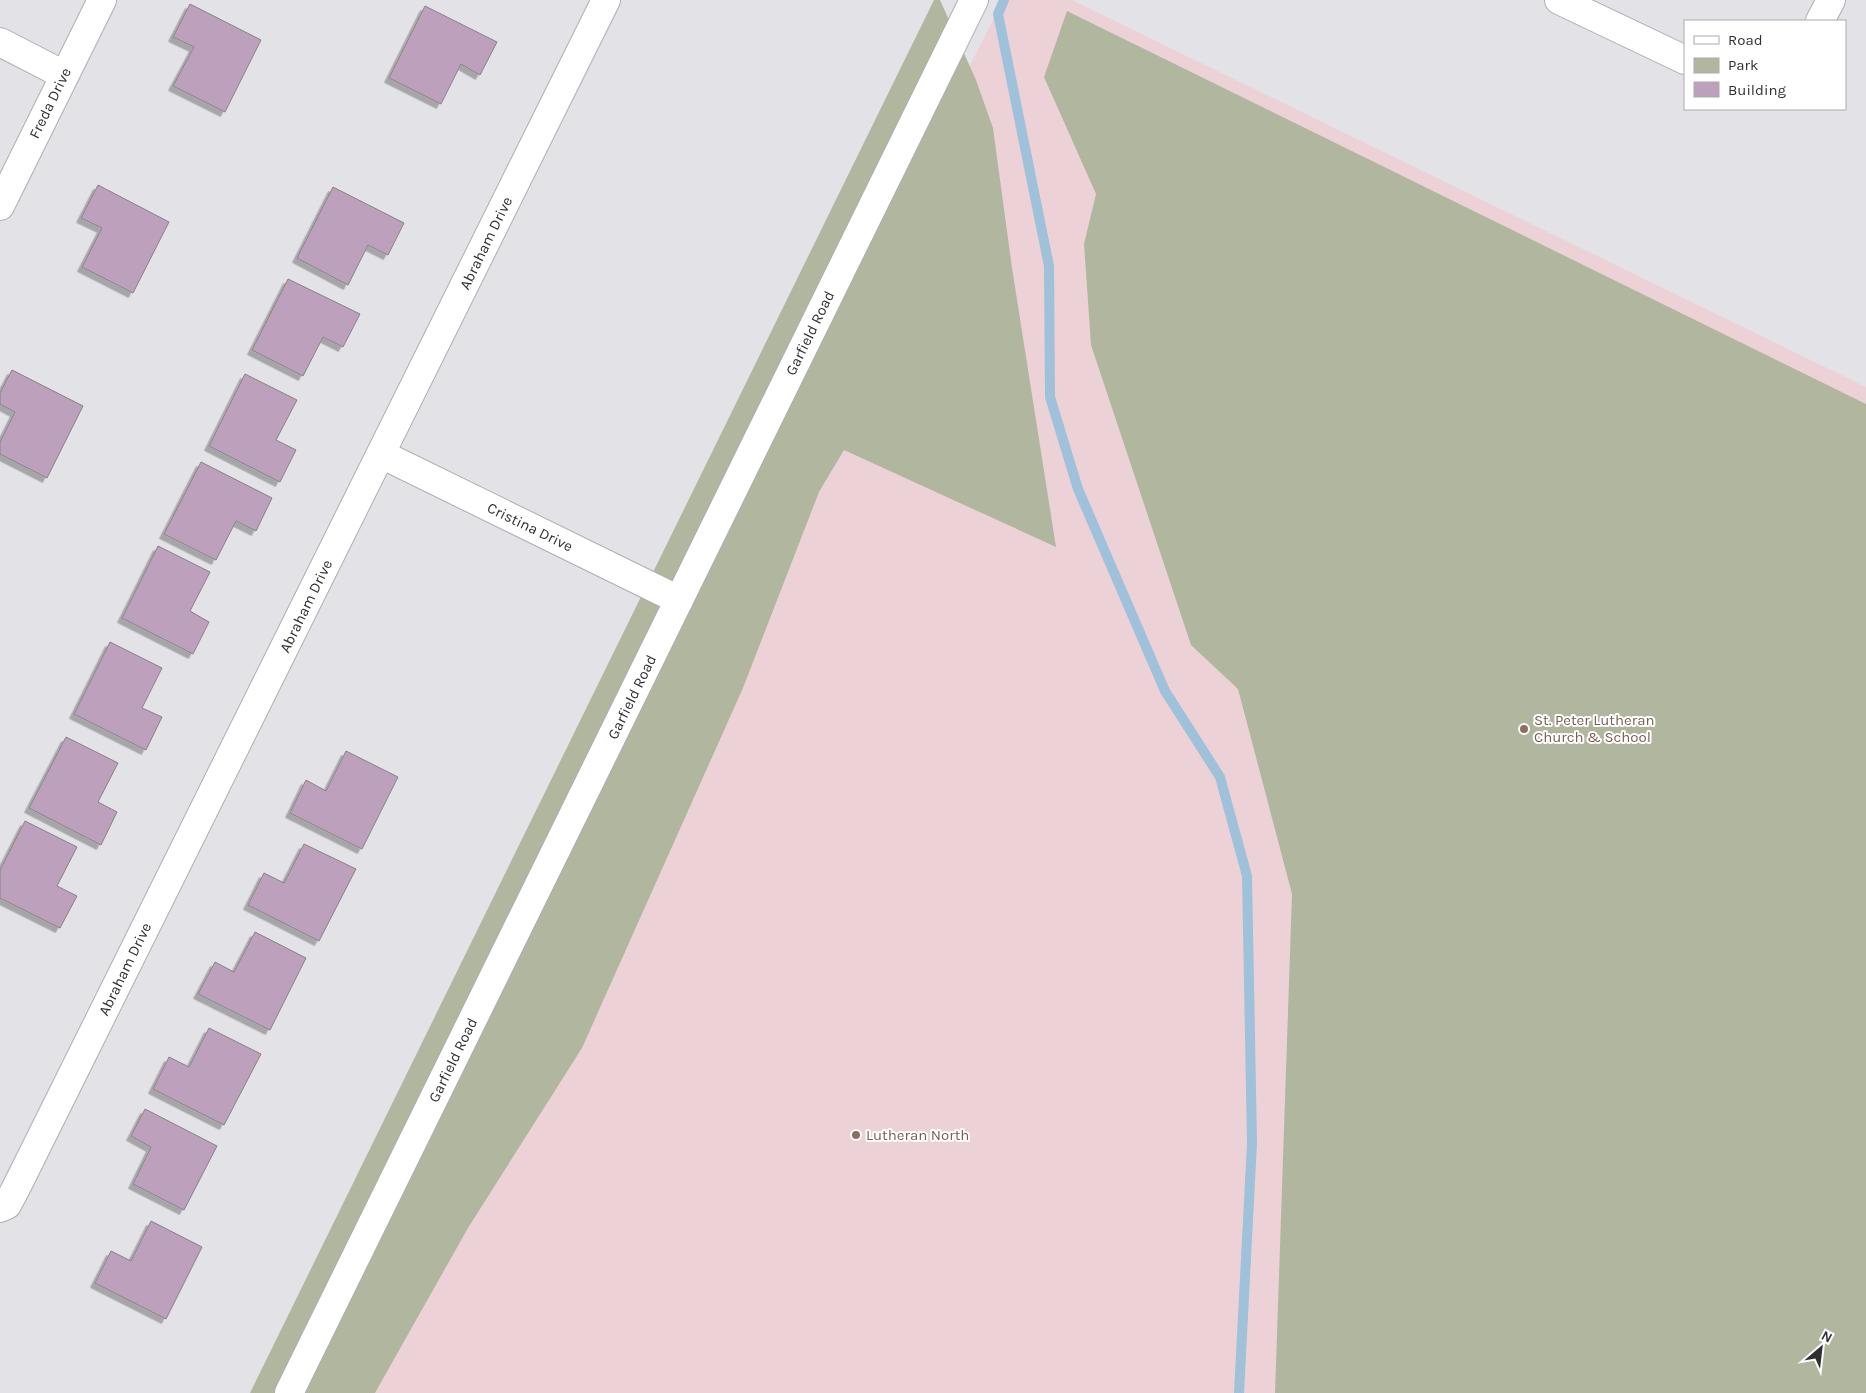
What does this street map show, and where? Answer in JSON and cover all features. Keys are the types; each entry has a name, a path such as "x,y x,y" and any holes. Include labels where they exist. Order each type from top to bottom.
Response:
{"street":[{"name":"Freda Drive","path":"0,206 102,0"},
{"name":"Abraham Drive","path":"0,1208 7,1205 21,1179 606,0"},
{"name":"Garfield Road","path":"289,1393 974,0"},
{"path":"1559,0 1684,60"},
{"path":"1821,20 1831,0"},
{"path":"0,42 64,75"},
{"name":"Cristina Drive","path":"381,454 679,600"}],"shaded area":[{"name":"St. Peter Lutheran Church & School","path":"1003,0 1072,0 1866,387 1866,1393 346,1393 793,414"}],"green space":[{"path":"934,0 940,0 976,80 993,128 1012,268 1056,547 844,450 819,492 743,688 582,1048 468,1228 375,1393 250,1393"},
{"name":"St. Peter Lutheran Church & School","path":"1067,11 1866,404 1866,1393 1275,1393 1292,894 1238,689 1191,645 1091,345 1084,244 1096,194 1044,77"}],"building":[{"path":"190,4 261,40 225,112 173,86 194,47 173,37"},
{"path":"425,6 497,42 480,75 461,64 441,104 389,78"},
{"path":"98,185 169,222 133,293 82,267 102,228 81,218"},
{"path":"333,187 404,223 388,255 368,245 348,285 297,258"},
{"path":"288,279 360,314 343,347 323,337 303,376 252,350"},
{"path":"12,370 83,406 47,478 0,454 0,442 15,412 0,404 0,393"},
{"path":"245,374 297,400 276,440 296,450 280,482 209,446"},
{"path":"201,462 272,498 256,531 236,521 216,560 164,534"},
{"path":"158,546 210,572 190,611 209,622 193,654 122,618"},
{"path":"110,642 162,668 142,708 162,717 146,750 74,714"},
{"path":"66,737 118,763 98,802 117,812 101,845 29,808"},
{"path":"346,751 398,777 362,849 290,813 306,780 326,791"},
{"path":"25,821 77,847 57,886 77,896 60,928 0,898 0,870"},
{"path":"304,844 356,869 319,941 248,905 264,873 284,883"},
{"path":"255,932 306,958 270,1030 198,994 215,962 234,972"},
{"path":"209,1028 261,1054 224,1125 153,1089 169,1057 189,1067"},
{"path":"145,1109 217,1146 184,1210 133,1184 151,1147 131,1136"},
{"path":"151,1221 202,1247 166,1319 95,1283 111,1251 131,1261"}],"waterway":[{"path":"1004,0 998,14 1049,266 1050,397 1078,489 1165,691 1220,777 1247,876 1252,1143 1239,1393"}],"place":[{"name":"St. Peter Lutheran Church & School","path":"1524,729"},
{"name":"Lutheran North","path":"856,1135"}]}
